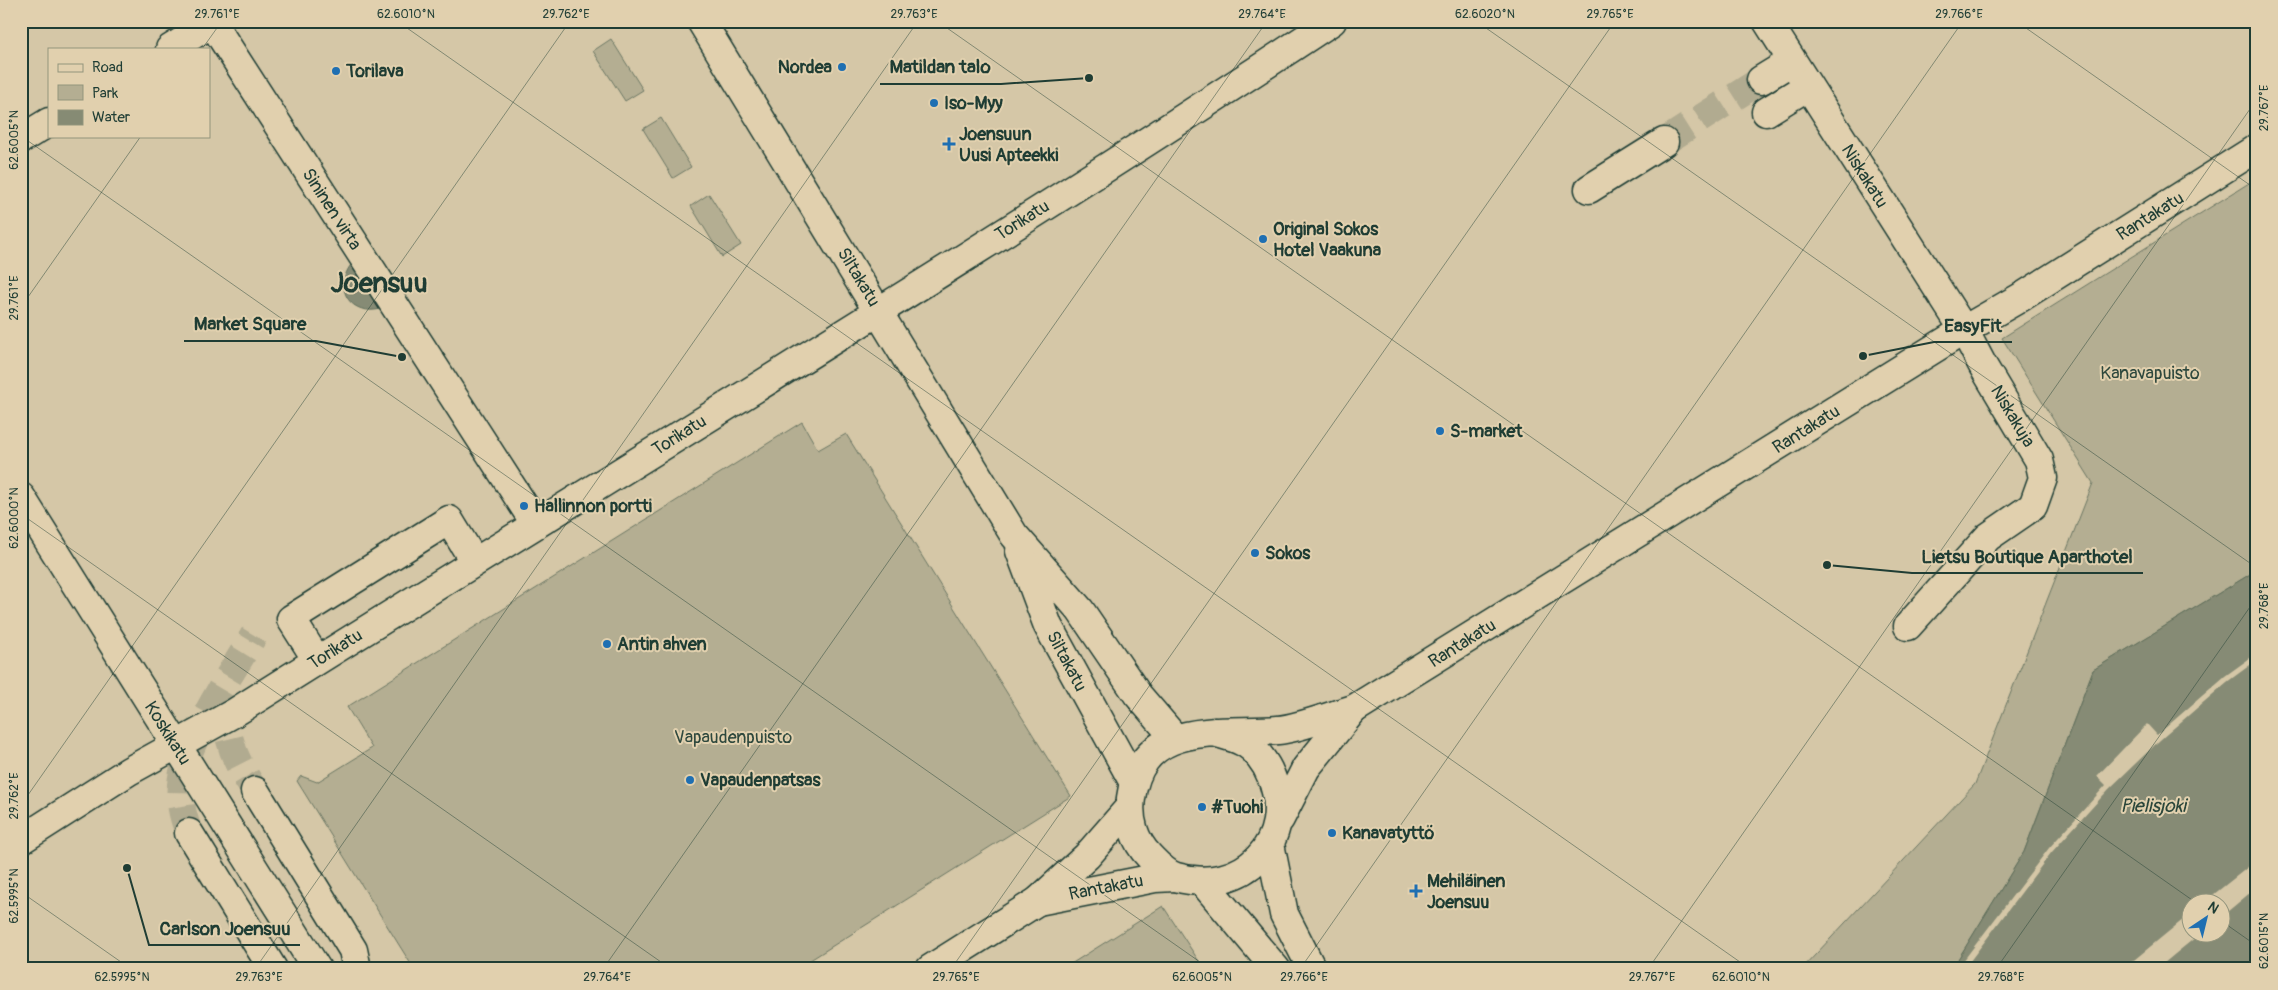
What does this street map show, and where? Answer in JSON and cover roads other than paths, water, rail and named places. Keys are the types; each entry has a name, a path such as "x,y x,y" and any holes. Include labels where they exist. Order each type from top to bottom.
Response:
{"street":[{"name":"Siltakatu","path":"701,21 879,310 1014,535 1080,610 1138,695 1174,737"},
{"name":"Torikatu","path":"21,840 129,771 234,713 535,523 1173,126 1332,21"},
{"name":"Niskakatu","path":"1767,21 1964,330"},
{"path":"172,48 213,22"},
{"name":"Sininen virta","path":"213,22 535,523"},
{"path":"1761,80 1792,61"},
{"path":"1766,112 1808,86"},
{"path":"21,139 48,123"},
{"path":"1589,189 1664,142"},
{"name":"Rantakatu","path":"1214,732 1280,730 1354,709 1964,330 2023,296 2257,148"},
{"name":"Niskakuja","path":"1908,626 1988,537 2033,506 2043,478 2039,460 1983,366 1964,330"},
{"name":"Koskikatu","path":"21,497 317,969"},
{"path":"317,660 291,619 449,520 474,562"},
{"name":"Siltakatu","path":"1014,535 1048,626 1133,782"},
{"name":"Rantakatu","path":"1274,834 1306,768 1354,709"},
{"path":"1274,834 1257,860 1241,872 1222,880 1202,881 1175,877 1145,852 1133,832 1129,808 1133,782 1149,755 1174,737 1214,732 1244,742 1267,764 1278,793 1274,834 1284,914 1312,969"},
{"path":"255,792 353,950 357,969"},
{"name":"Rantakatu","path":"930,969 1038,901 1087,856 1129,808"},
{"path":"189,833 273,969"},
{"name":"Rantakatu","path":"1038,901 1155,878 1175,877"},
{"path":"1202,881 1276,969"}],"water":[{"path":"355,260 384,308 362,309 353,305 347,298 344,290 344,280"},
{"name":"Pielisjoki","path":"2257,570 2257,969 1952,969 2024,852 2093,670"}],"tunnel":[{"path":"1664,142 1761,80"},
{"path":"189,833 181,803 181,785 184,768 210,708 254,635"},
{"path":"224,697 229,736 235,757 255,791"}],"place":[{"name":"Nordea","path":"842,67"},
{"name":"Torilava","path":"336,71"},
{"name":"Matildan talo","path":"1089,78"},
{"name":"Iso-Myy","path":"934,103"},
{"name":"Joensuun Uusi Apteekki","path":"949,144"},
{"name":"Original Sokos Hotel Vaakuna","path":"1263,239"},
{"name":"EasyFit","path":"1863,356"},
{"name":"Market Square","path":"402,357"},
{"name":"S-market","path":"1440,431"},
{"name":"Hallinnon portti","path":"524,506"},
{"name":"Sokos","path":"1255,553"},
{"name":"Lietsu Boutique Aparthotel","path":"1827,565"},
{"name":"Antin ahven","path":"607,644"},
{"name":"Vapaudenpatsas","path":"690,780"},
{"name":"#Tuohi","path":"1202,807"},
{"name":"Kanavatyttö","path":"1332,833"},
{"name":"Carlson Joensuu","path":"127,868"},
{"name":"Mehiläinen Joensuu","path":"1416,891"}],"district":[{"name":"Joensuu","path":"379,282"}],"park label":[{"name":"Kanavapuisto","path":"2150,373"},
{"name":"Vapaudenpuisto","path":"733,737"}]}
